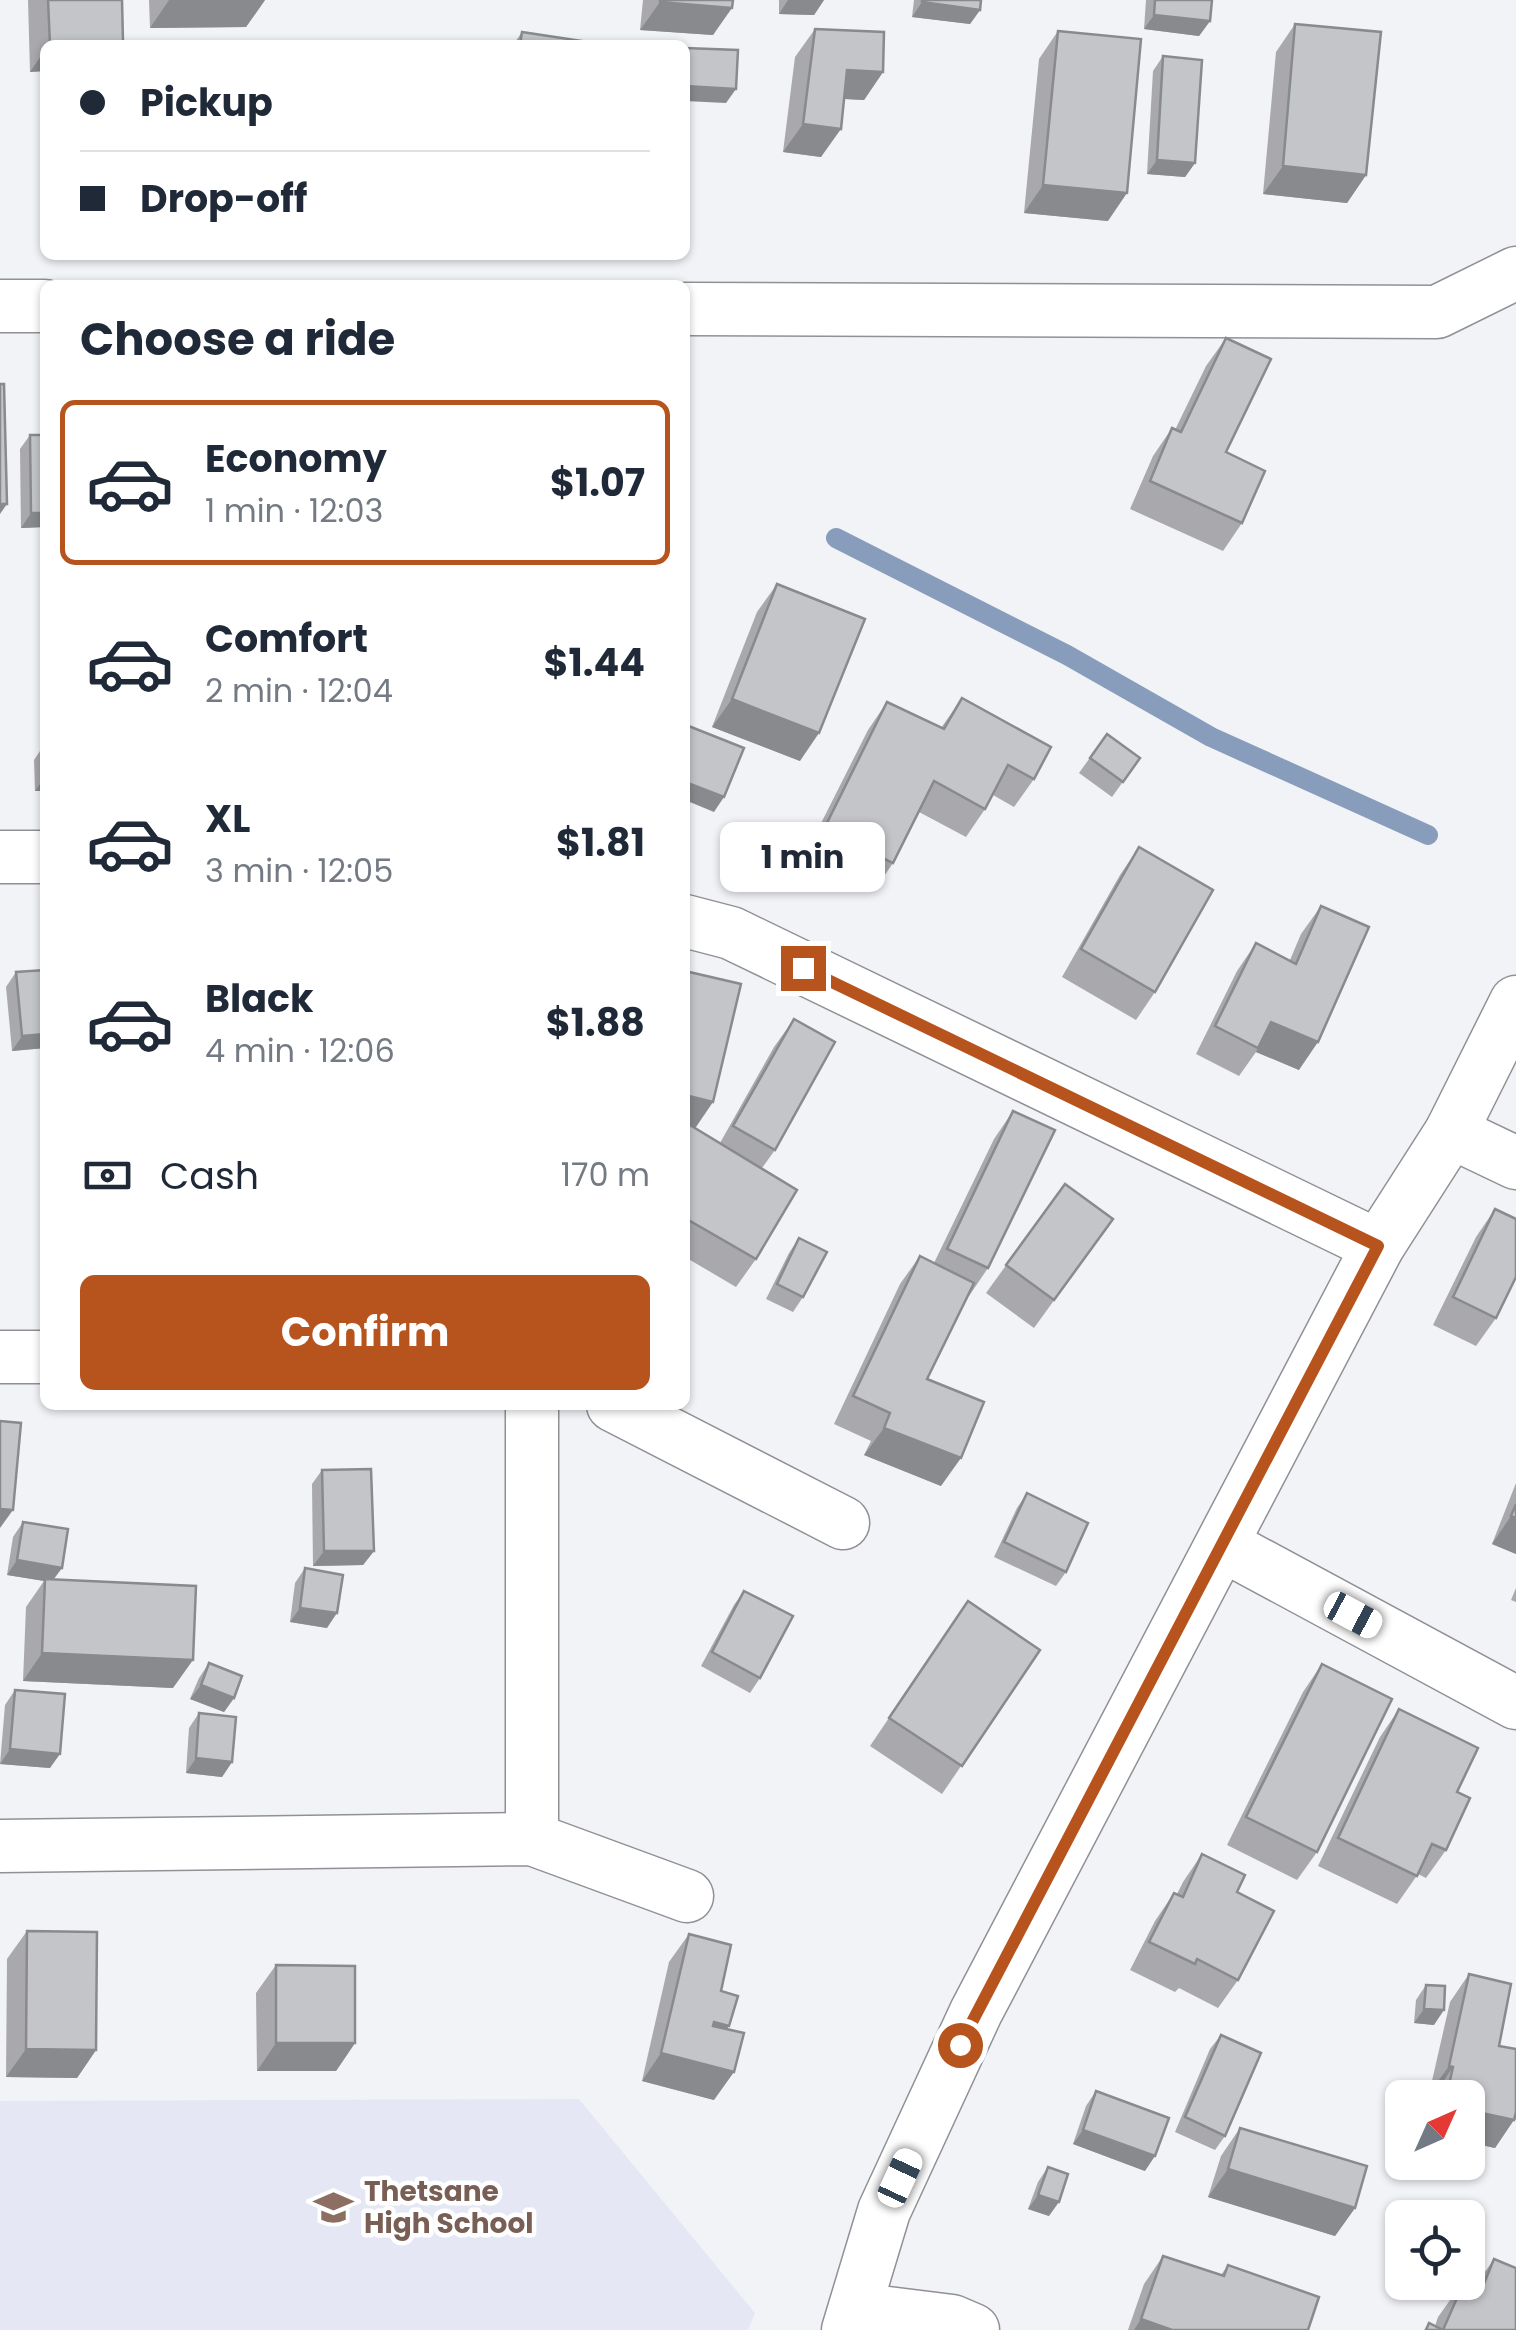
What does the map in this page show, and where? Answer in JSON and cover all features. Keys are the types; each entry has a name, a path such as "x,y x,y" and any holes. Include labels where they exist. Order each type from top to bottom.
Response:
{"street":[{"path":"690,308 1436,312 1516,273"},
{"path":"0,306 40,306"},
{"path":"0,857 40,857"},
{"path":"690,922 731,933 1378,1246"},
{"path":"972,2330 952,2321 852,2319 884,2211 976,2012 1378,1246 1451,1132 1516,1002"},
{"path":"1451,1132 1516,1163"},
{"path":"0,1357 40,1357"},
{"path":"532,1410 532,1839"},
{"path":"622,1410 843,1523"},
{"path":"1223,1544 1516,1703"},
{"path":"0,1846 532,1839 687,1896"}],"shaded area":[{"name":"Thetsane High School","path":"579,2099 755,2313 748,2330 0,2330 0,2101"}],"building":[{"path":"48,0 122,0 123,40 50,40"},
{"path":"660,0 733,0 732,8"},
{"path":"922,0 981,0 980,10"},
{"path":"1155,0 1212,0 1210,21 1154,15"},
{"path":"1295,24 1381,32 1366,175 1283,166"},
{"path":"815,29 884,32 883,72 847,70 841,129 803,124"},
{"path":"1058,31 1141,39 1127,193 1043,185"},
{"path":"522,32 575,40 521,40"},
{"path":"690,48 738,50 736,89 690,86"},
{"path":"1163,56 1202,60 1195,163 1157,160"},
{"path":"1226,338 1271,359 1226,452 1265,471 1242,523 1150,481 1172,428 1181,432"},
{"path":"0,384 4,384 7,504 0,504"},
{"path":"30,435 40,435 40,513 31,513"},
{"path":"777,584 865,619 819,733 732,699"},
{"path":"962,698 1051,747 1034,779 1008,765 985,809 934,781 893,863 824,829 887,702 944,729"},
{"path":"690,727 744,748 724,797 690,784"},
{"path":"1107,734 1140,758 1123,782 1090,758"},
{"path":"1139,847 1213,890 1155,992 1081,949"},
{"path":"1321,906 1369,927 1318,1042 1271,1022 1258,1048 1215,1026 1256,943 1296,964"},
{"path":"40,970 40,1034 22,1036 16,972"},
{"path":"690,972 741,984 713,1102 690,1096"},
{"path":"794,1019 835,1042 775,1150 733,1126"},
{"path":"1013,1111 1055,1130 988,1268 947,1249"},
{"path":"690,1125 797,1190 756,1259 690,1221"},
{"path":"1065,1184 1113,1219 1054,1300 1006,1265"},
{"path":"1495,1209 1516,1219 1516,1277 1496,1318 1453,1297"},
{"path":"799,1238 827,1252 803,1297 777,1284"},
{"path":"920,1256 974,1283 927,1379 984,1402 961,1458 884,1428 890,1413 853,1396"},
{"path":"0,1421 21,1423 13,1510 0,1509"},
{"path":"371,1469 374,1551 324,1551 322,1470"},
{"path":"1027,1493 1088,1523 1066,1572 1004,1542"},
{"path":"23,1522 68,1529 62,1568 17,1560"},
{"path":"305,1568 343,1575 337,1613 300,1608"},
{"path":"45,1579 196,1586 193,1660 42,1653"},
{"path":"744,1591 793,1616 760,1678 712,1652"},
{"path":"968,1601 1040,1650 962,1766 889,1718"},
{"path":"209,1663 242,1676 234,1698 201,1685"},
{"path":"1322,1664 1392,1699 1317,1852 1246,1817"},
{"path":"15,1690 65,1694 60,1754 10,1749"},
{"path":"1399,1709 1478,1748 1457,1792 1470,1798 1446,1850 1432,1844 1417,1876 1338,1838"},
{"path":"199,1713 236,1717 232,1762 196,1758"},
{"path":"1202,1854 1245,1875 1237,1892 1274,1911 1238,1980 1197,1959 1195,1964 1149,1942 1174,1893 1183,1897"},
{"path":"27,1931 97,1932 96,2050 26,2049"},
{"path":"689,1934 731,1945 721,1991 738,1996 729,2026 714,2022 713,2026 744,2033 734,2072 661,2053"},
{"path":"276,1965 355,1966 355,2043 276,2043"},
{"path":"1469,1974 1511,1984 1499,2046 1516,2049 1514,2120 1485,2114 1485,2080 1450,2080 1453,2067 1449,2066"},
{"path":"1426,1985 1445,1986 1444,2010 1424,2009"},
{"path":"1221,2035 1261,2053 1225,2136 1185,2117"},
{"path":"1096,2091 1169,2118 1155,2156 1083,2130"},
{"path":"1240,2128 1367,2166 1355,2208 1228,2169"},
{"path":"1048,2167 1068,2174 1059,2202 1038,2195"},
{"path":"1163,2256 1224,2276 1228,2265 1319,2297 1308,2330 1172,2330 1141,2319"},
{"path":"1494,2259 1516,2268 1516,2330 1443,2330 1456,2300 1485,2300 1485,2281"}],"waterway":[{"path":"836,538 1067,655 1211,737 1428,835"}],"place":[{"name":"Thetsane High School","path":"334,2207"}],"route":[{"path":"803,968 1378,1246 960,2045"}]}
